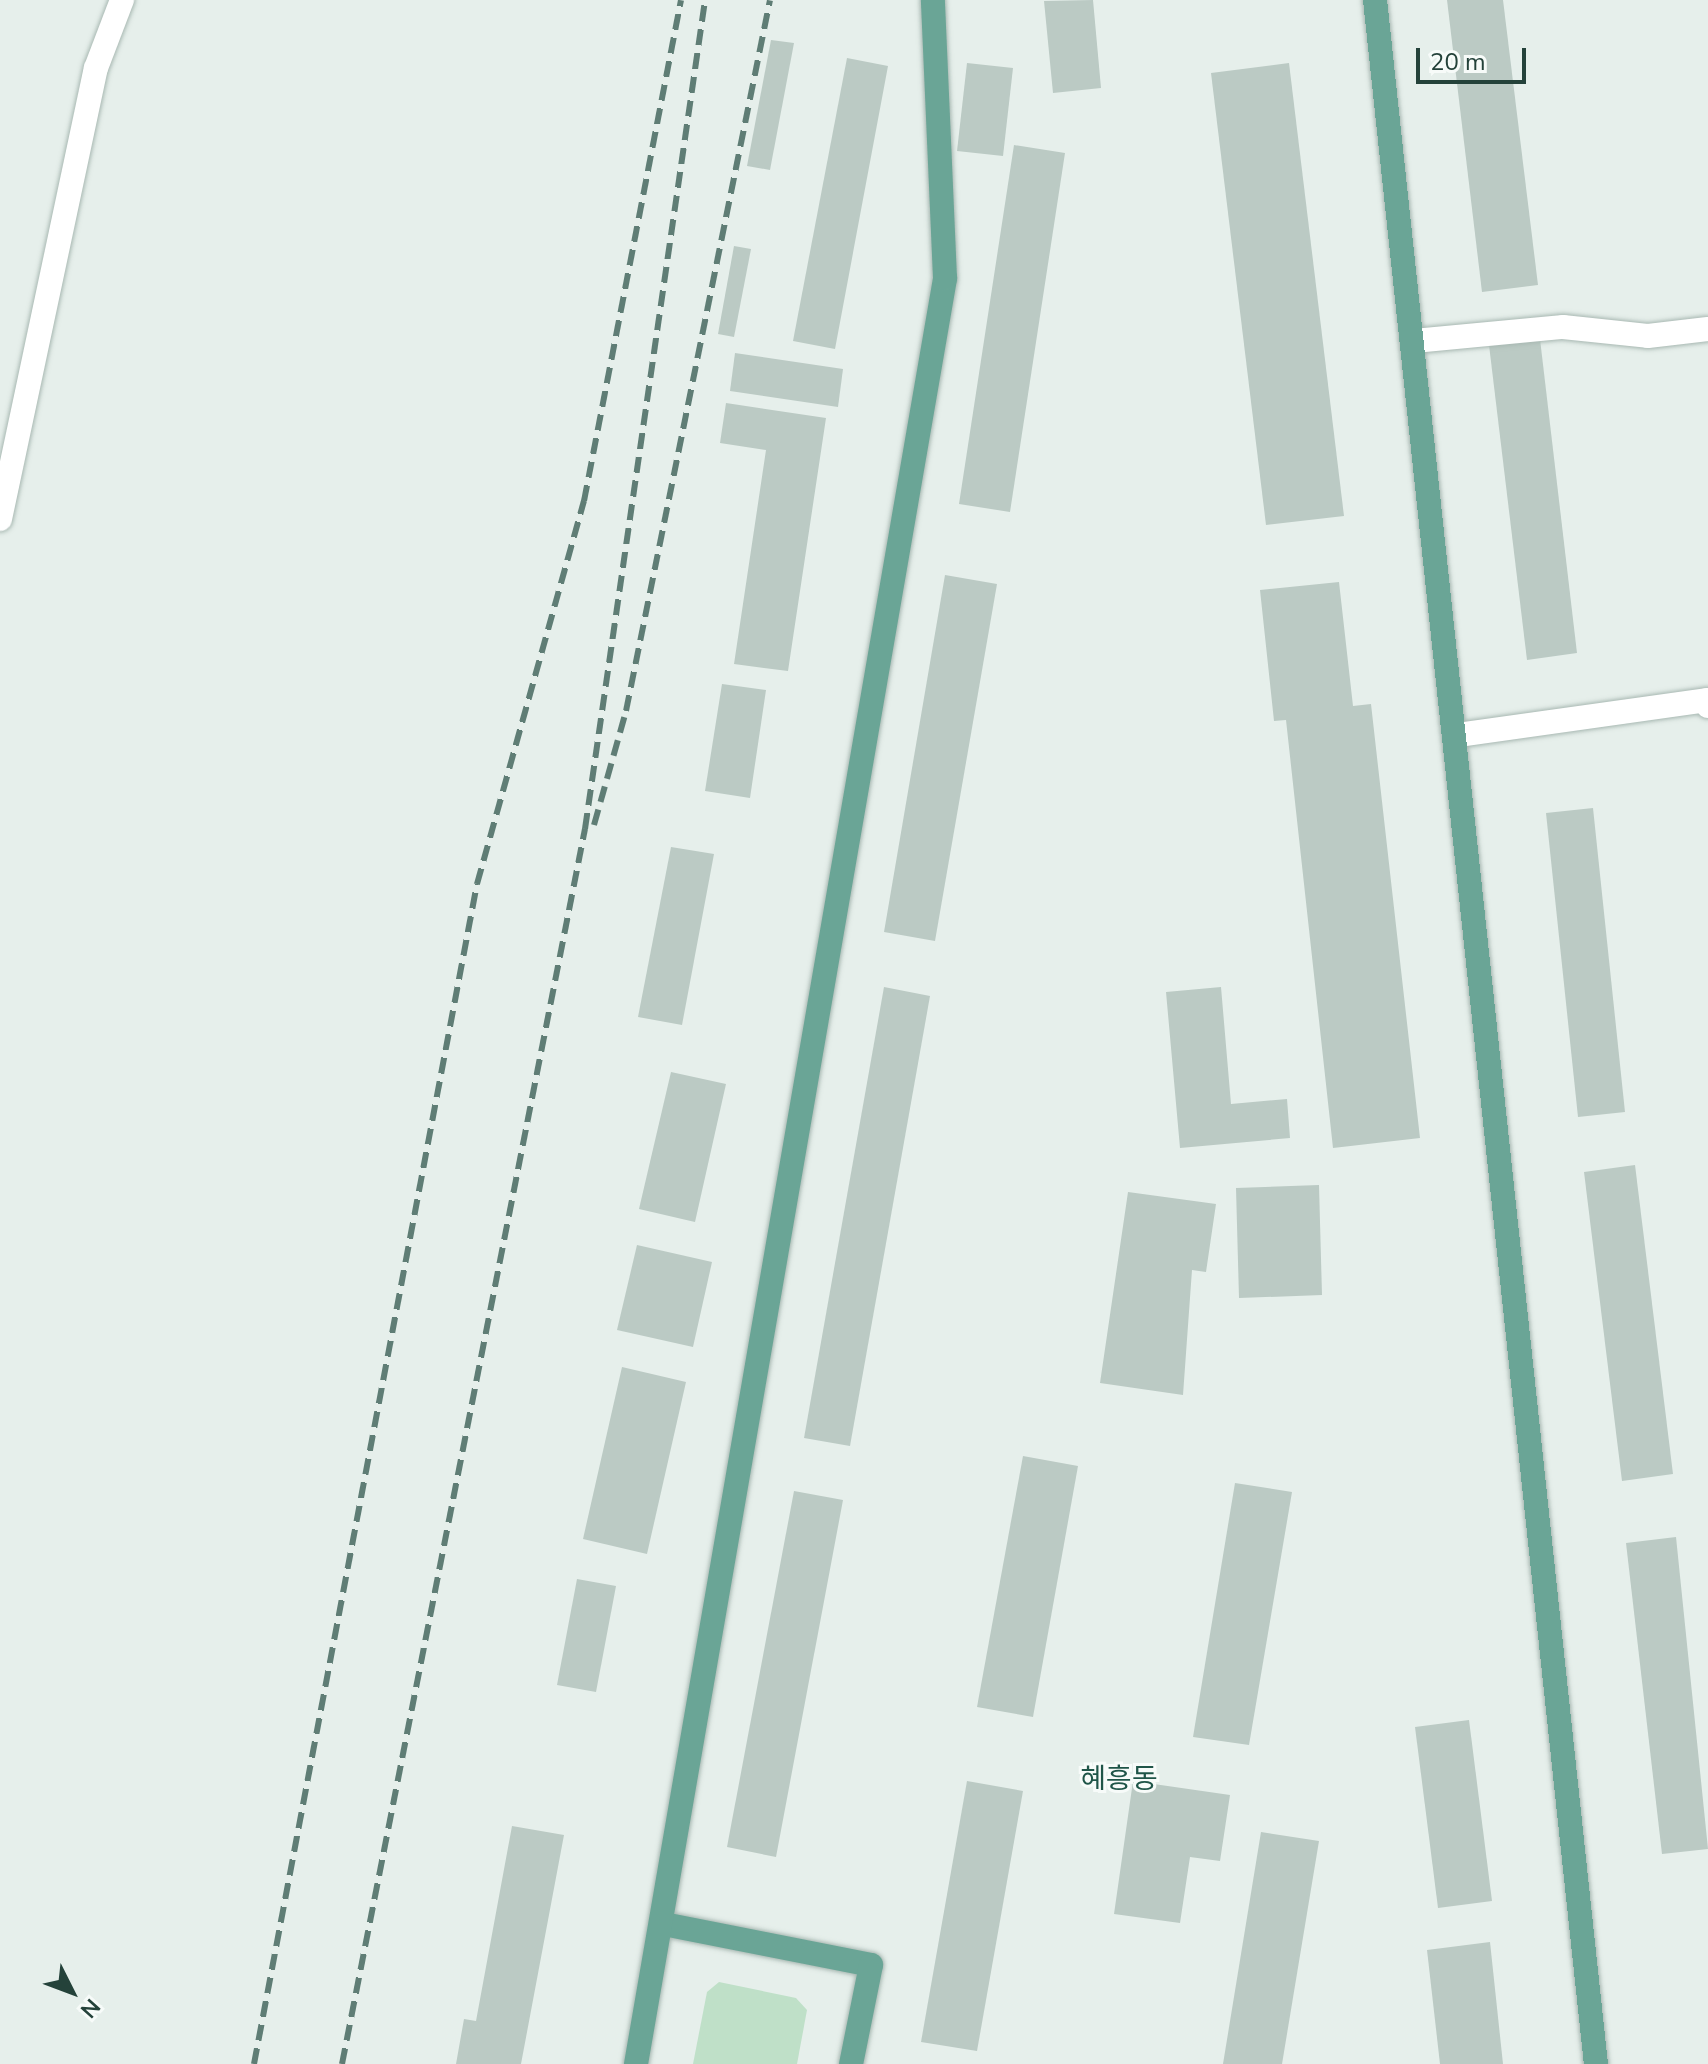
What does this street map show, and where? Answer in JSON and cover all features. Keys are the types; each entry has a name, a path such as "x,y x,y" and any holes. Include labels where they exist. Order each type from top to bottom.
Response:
{"main road":[{"path":"636,2064 664,1924 945,278 933,0"},
{"path":"1375,0 1458,735 1596,2064"},
{"path":"664,1924 871,1965 851,2064"}],"street":[{"path":"0,519 96,68 122,0"},
{"path":"1414,341 1563,327 1648,336 1708,329"},
{"path":"1458,735 1707,700 1708,706"}],"green space":[{"path":"719,1982 796,1998 807,2010 797,2064 693,2064 707,1992"}],"building":[{"path":"1093,0 1101,88 1053,93 1044,1"},
{"path":"1447,0 1503,0 1538,285 1482,292"},
{"path":"771,40 794,43 770,170 747,166"},
{"path":"847,58 888,66 835,349 793,341"},
{"path":"967,63 1013,68 1003,156 957,151"},
{"path":"1289,63 1344,516 1266,525 1211,73"},
{"path":"1014,145 1065,153 1010,512 959,504"},
{"path":"734,246 751,249 734,337 718,334"},
{"path":"1540,339 1577,653 1527,660 1489,345"},
{"path":"735,353 843,369 838,407 730,391"},
{"path":"726,403 826,418 788,671 734,664 766,450 720,443"},
{"path":"945,575 997,584 935,941 884,932"},
{"path":"1339,582 1353,706 1371,704 1420,1138 1333,1148 1286,720 1274,721 1260,590"},
{"path":"722,684 766,690 750,798 705,791"},
{"path":"1593,808 1625,1112 1578,1117 1546,813"},
{"path":"671,847 714,854 682,1025 638,1017"},
{"path":"884,987 930,996 850,1446 804,1438"},
{"path":"1221,987 1231,1104 1287,1099 1290,1138 1180,1148 1166,992"},
{"path":"671,1072 726,1084 695,1222 639,1209"},
{"path":"1635,1165 1673,1474 1622,1481 1584,1172"},
{"path":"1319,1185 1322,1295 1239,1298 1236,1188"},
{"path":"1128,1192 1216,1204 1206,1272 1192,1270 1183,1395 1100,1383"},
{"path":"637,1245 712,1262 693,1347 617,1330"},
{"path":"622,1367 686,1382 647,1554 583,1539"},
{"path":"1023,1456 1078,1466 1033,1717 977,1707"},
{"path":"1235,1483 1292,1492 1249,1745 1193,1737"},
{"path":"794,1491 843,1500 776,1857 727,1847"},
{"path":"1676,1537 1708,1849 1662,1854 1626,1543"},
{"path":"577,1579 616,1586 596,1692 557,1685"},
{"path":"1469,1720 1492,1901 1438,1908 1415,1727"},
{"path":"967,1781 1023,1791 977,2051 921,2042"},
{"path":"1133,1781 1230,1795 1220,1861 1190,1857 1180,1923 1114,1914"},
{"path":"512,1826 564,1835 521,2064 456,2064 464,2019 476,2021"},
{"path":"1261,1832 1319,1841 1282,2064 1223,2064"},
{"path":"1490,1942 1503,2064 1440,2064 1427,1950"}],"railway":[{"path":"254,2064 477,884 584,501 681,0"},
{"path":"342,2064 585,829 705,0"},
{"path":"594,825 626,711 770,0"}],"district":[{"name":"혜흥동","path":"1119,1779"}]}
